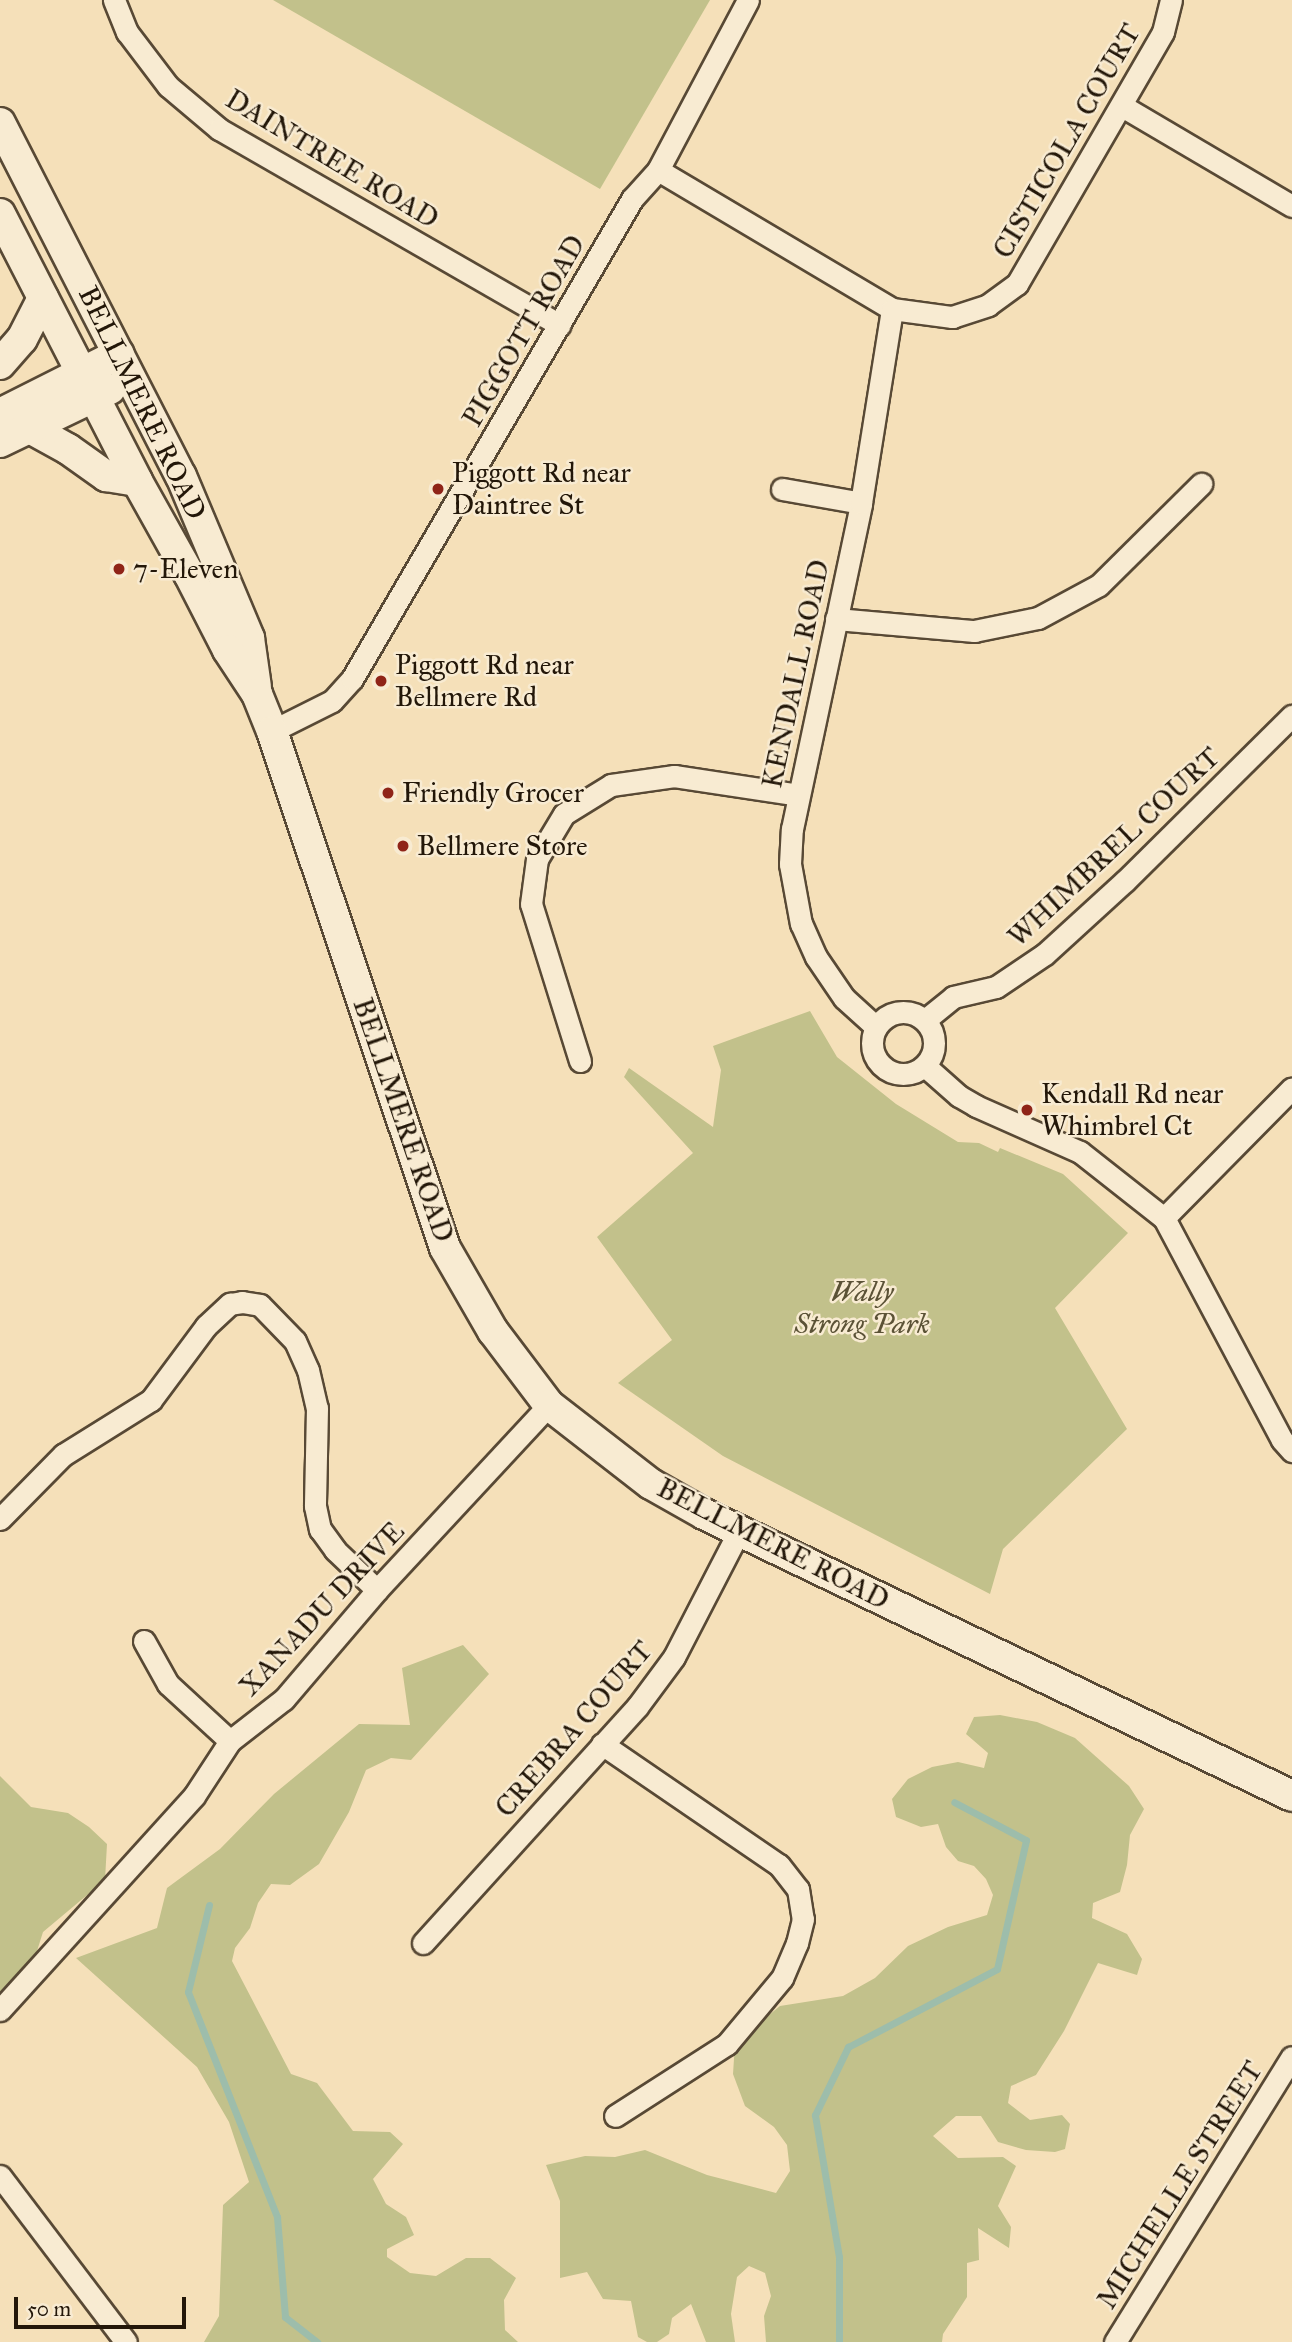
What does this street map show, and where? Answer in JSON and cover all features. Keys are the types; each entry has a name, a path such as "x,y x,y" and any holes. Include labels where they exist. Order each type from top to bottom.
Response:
{"main road":[{"name":"BELLMERE ROAD","path":"0,123 181,476 249,638 257,694"},
{"name":"BELLMERE ROAD","path":"0,214 136,481 228,650 257,694 272,731 445,1248 493,1331 549,1405 651,1484 739,1531 1292,1796"},
{"path":"0,364 22,339 43,298"},
{"path":"0,414 88,385 126,367"},
{"path":"0,442 30,428 88,385"},
{"path":"30,428 68,449 106,476 136,481"}],"street":[{"name":"DAINTREE ROAD","path":"114,0 127,32 168,86 219,129 560,325"},
{"name":"PIGGOTT ROAD","path":"272,731 332,701 352,679 632,199 658,170 748,0"},
{"name":"CISTICOLA COURT","path":"658,170 892,309 952,317 988,305 1017,284 1163,32 1171,0"},
{"path":"1122,106 1292,206"},
{"name":"KENDALL ROAD","path":"876,1027 845,998 816,957 801,924 790,864 792,829 861,503 892,309"},
{"path":"836,619 974,631 1038,618 1099,584 1201,484"},
{"path":"782,489 861,503"},
{"name":"WHIMBREL COURT","path":"925,1020 953,997 996,987 1045,954 1125,881 1292,716"},
{"path":"580,1061 531,904 537,859 564,814 611,785 674,776 799,796"},
{"path":"903,1011 925,1020 935,1043 925,1066 909,1074 884,1068 873,1053 876,1027 887,1016 903,1011"},
{"path":"925,1066 959,1096 976,1106 1080,1152 1164,1217 1282,1440 1292,1451"},
{"path":"1164,1217 1292,1088"},
{"path":"0,1519 63,1455 151,1400 206,1326 230,1304 242,1302 260,1306 279,1321 295,1341 308,1370 317,1408 315,1506 320,1529 335,1550 377,1590"},
{"name":"XANADU DRIVE","path":"0,2010 194,1796 230,1741 284,1699 377,1590 549,1405"},
{"name":"CREBRA COURT","path":"423,1943 637,1707 674,1657 739,1531"},
{"path":"144,1642 168,1684 230,1741"},
{"path":"602,1744 779,1865 798,1889 803,1919 797,1943 782,1978 727,2044 615,2116"},
{"name":"MICHELLE STREET","path":"1115,2342 1292,2057"},
{"path":"0,2176 126,2342"}],"green space":[{"path":"273,0 710,0 600,189"},
{"name":"Wally Strong Park","path":"810,1011 837,1057 896,1104 958,1142 979,1143 998,1152 1000,1148 1063,1174 1128,1233 1055,1308 1127,1429 1003,1549 990,1594 723,1456 618,1383 672,1340 597,1237 693,1153 624,1077 629,1068 713,1127 721,1070 713,1046"},
{"path":"463,1645 489,1674 411,1760 391,1758 366,1770 349,1812 319,1864 290,1885 271,1884 258,1903 250,1928 235,1948 232,1961 291,2074 317,2083 353,2131 390,2132 403,2144 373,2179 386,2204 406,2217 414,2235 387,2249 387,2257 410,2273 436,2276 466,2258 490,2258 516,2278 504,2300 505,2330 518,2342 204,2342 219,2316 223,2205 249,2182 229,2122 197,2067 76,1958 157,1928 167,1888 220,1849 274,1794 359,1724 410,1725 402,1668"},
{"path":"1000,1715 1037,1722 1075,1738 1129,1786 1144,1809 1130,1835 1127,1865 1120,1892 1093,1903 1092,1918 1127,1934 1142,1959 1137,1975 1098,1963 1064,2031 1036,2075 1011,2086 1008,2103 1030,2120 1062,2115 1070,2124 1065,2149 1055,2152 1026,2150 998,2142 981,2116 956,2116 933,2136 958,2158 1003,2157 1016,2166 998,2206 1011,2227 1009,2248 978,2228 979,2260 967,2263 967,2297 943,2334 942,2342 766,2342 764,2316 771,2296 765,2273 749,2266 737,2277 731,2314 735,2342 706,2342 691,2304 672,2318 669,2334 657,2342 647,2342 638,2337 631,2301 603,2299 587,2272 560,2278 560,2201 546,2165 585,2156 615,2157 645,2150 707,2175 776,2193 790,2171 787,2145 774,2127 745,2106 733,2074 735,2043 780,2006 843,1996 875,1978 908,1946 948,1927 987,1915 993,1895 986,1879 974,1866 958,1861 946,1847 938,1824 921,1827 896,1817 892,1799 908,1779 932,1767 958,1762 984,1768 988,1753 966,1734 974,1717"},
{"path":"0,1776 31,1807 68,1813 89,1827 107,1844 105,1880 43,1932 31,1970 0,1998"}],"waterway":[{"path":"839,2342 839,2257 815,2115 848,2047 997,1969 1026,1840 954,1802"},
{"path":"209,1905 188,1992 277,2217 285,2317 317,2342"}],"place":[{"name":"Piggott Rd near Daintree St","path":"438,489"},
{"name":"7-Eleven","path":"119,569"},
{"name":"Piggott Rd near Bellmere Rd","path":"381,681"},
{"name":"Friendly Grocer","path":"388,793"},
{"name":"Bellmere Store","path":"403,846"},
{"name":"Kendall Rd near Whimbrel Ct","path":"1027,1110"}]}
